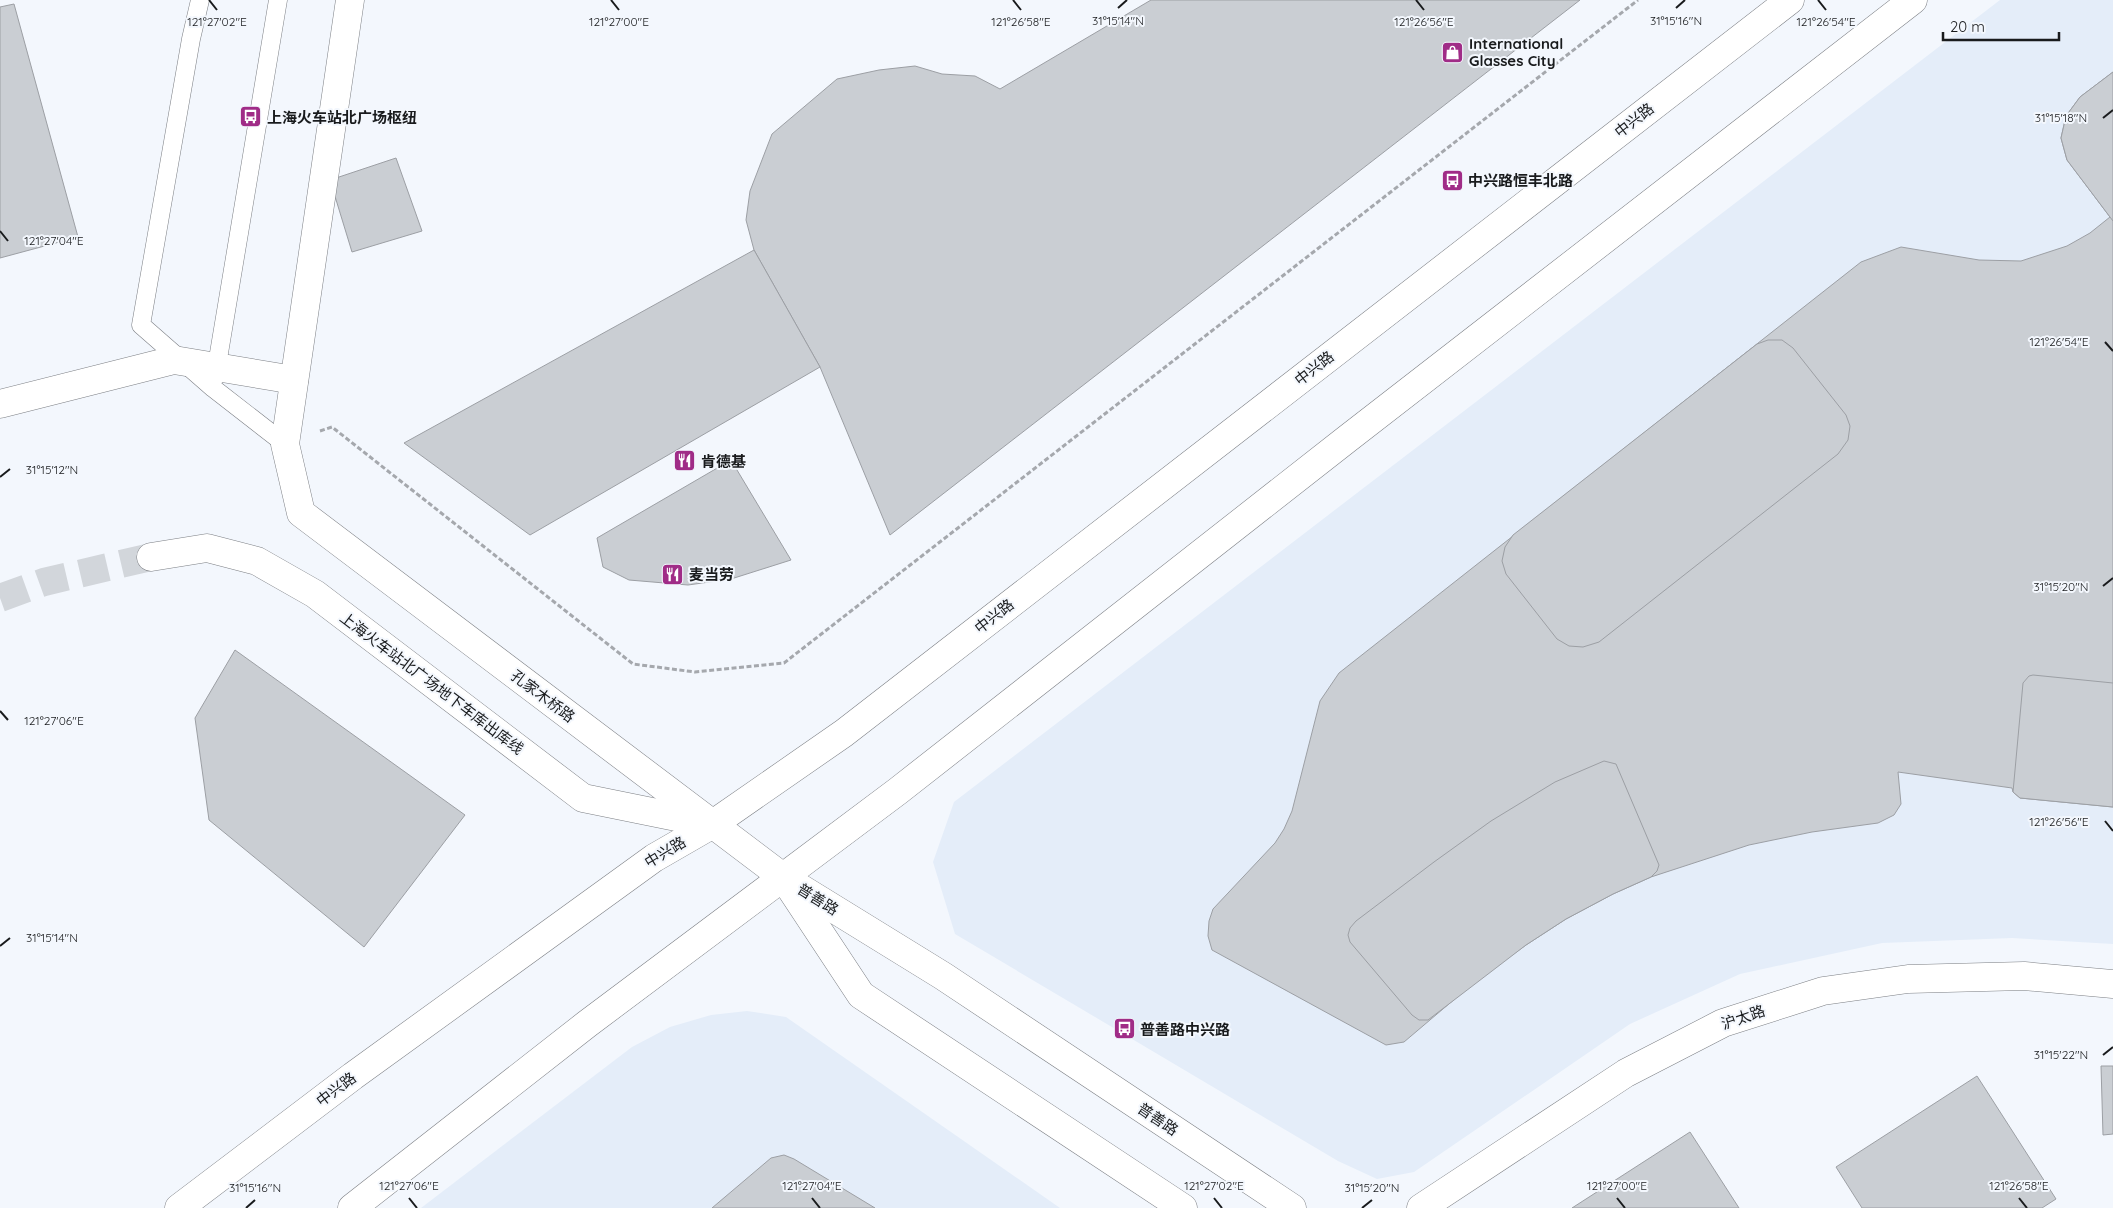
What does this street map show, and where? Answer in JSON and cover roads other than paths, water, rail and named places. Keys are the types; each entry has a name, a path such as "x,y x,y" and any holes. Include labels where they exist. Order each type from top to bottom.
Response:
{"street":[{"path":"284,444 350,0"},
{"name":"中兴路","path":"179,1208 353,1076 654,858 713,824 852,727 1790,0"},
{"path":"352,1208 587,1024 784,878 1913,0"},
{"path":"0,404 174,360 184,362 215,377 294,380"},
{"name":"孔家木桥路","path":"284,444 301,513 784,878"},
{"name":"上海火车站北广场地下车库出库线","path":"152,556 207,548 257,561 315,594 583,798 713,824"},
{"name":"普善路","path":"784,878 861,995 1184,1208"},
{"name":"普善路","path":"784,878 943,976 1292,1208"},
{"name":"沪太路","path":"1421,1208 1626,1073 1723,1023 1741,1017 1823,991 1908,979 2024,976 2113,984"}],"lane":[{"path":"184,362 141,325 191,39 200,0"},
{"path":"278,0 215,377 284,444"}],"tunnel":[{"path":"0,598 44,582 151,557"}],"place":[{"name":"International Glasses City","path":"1453,52"},
{"name":"上海火车站北广场枢纽","path":"251,117"},
{"name":"中兴路恒丰北路","path":"1452,180"},
{"name":"肯德基","path":"685,461"},
{"name":"麦当劳","path":"673,574"},
{"name":"普善路中兴路","path":"1124,1029"}]}
